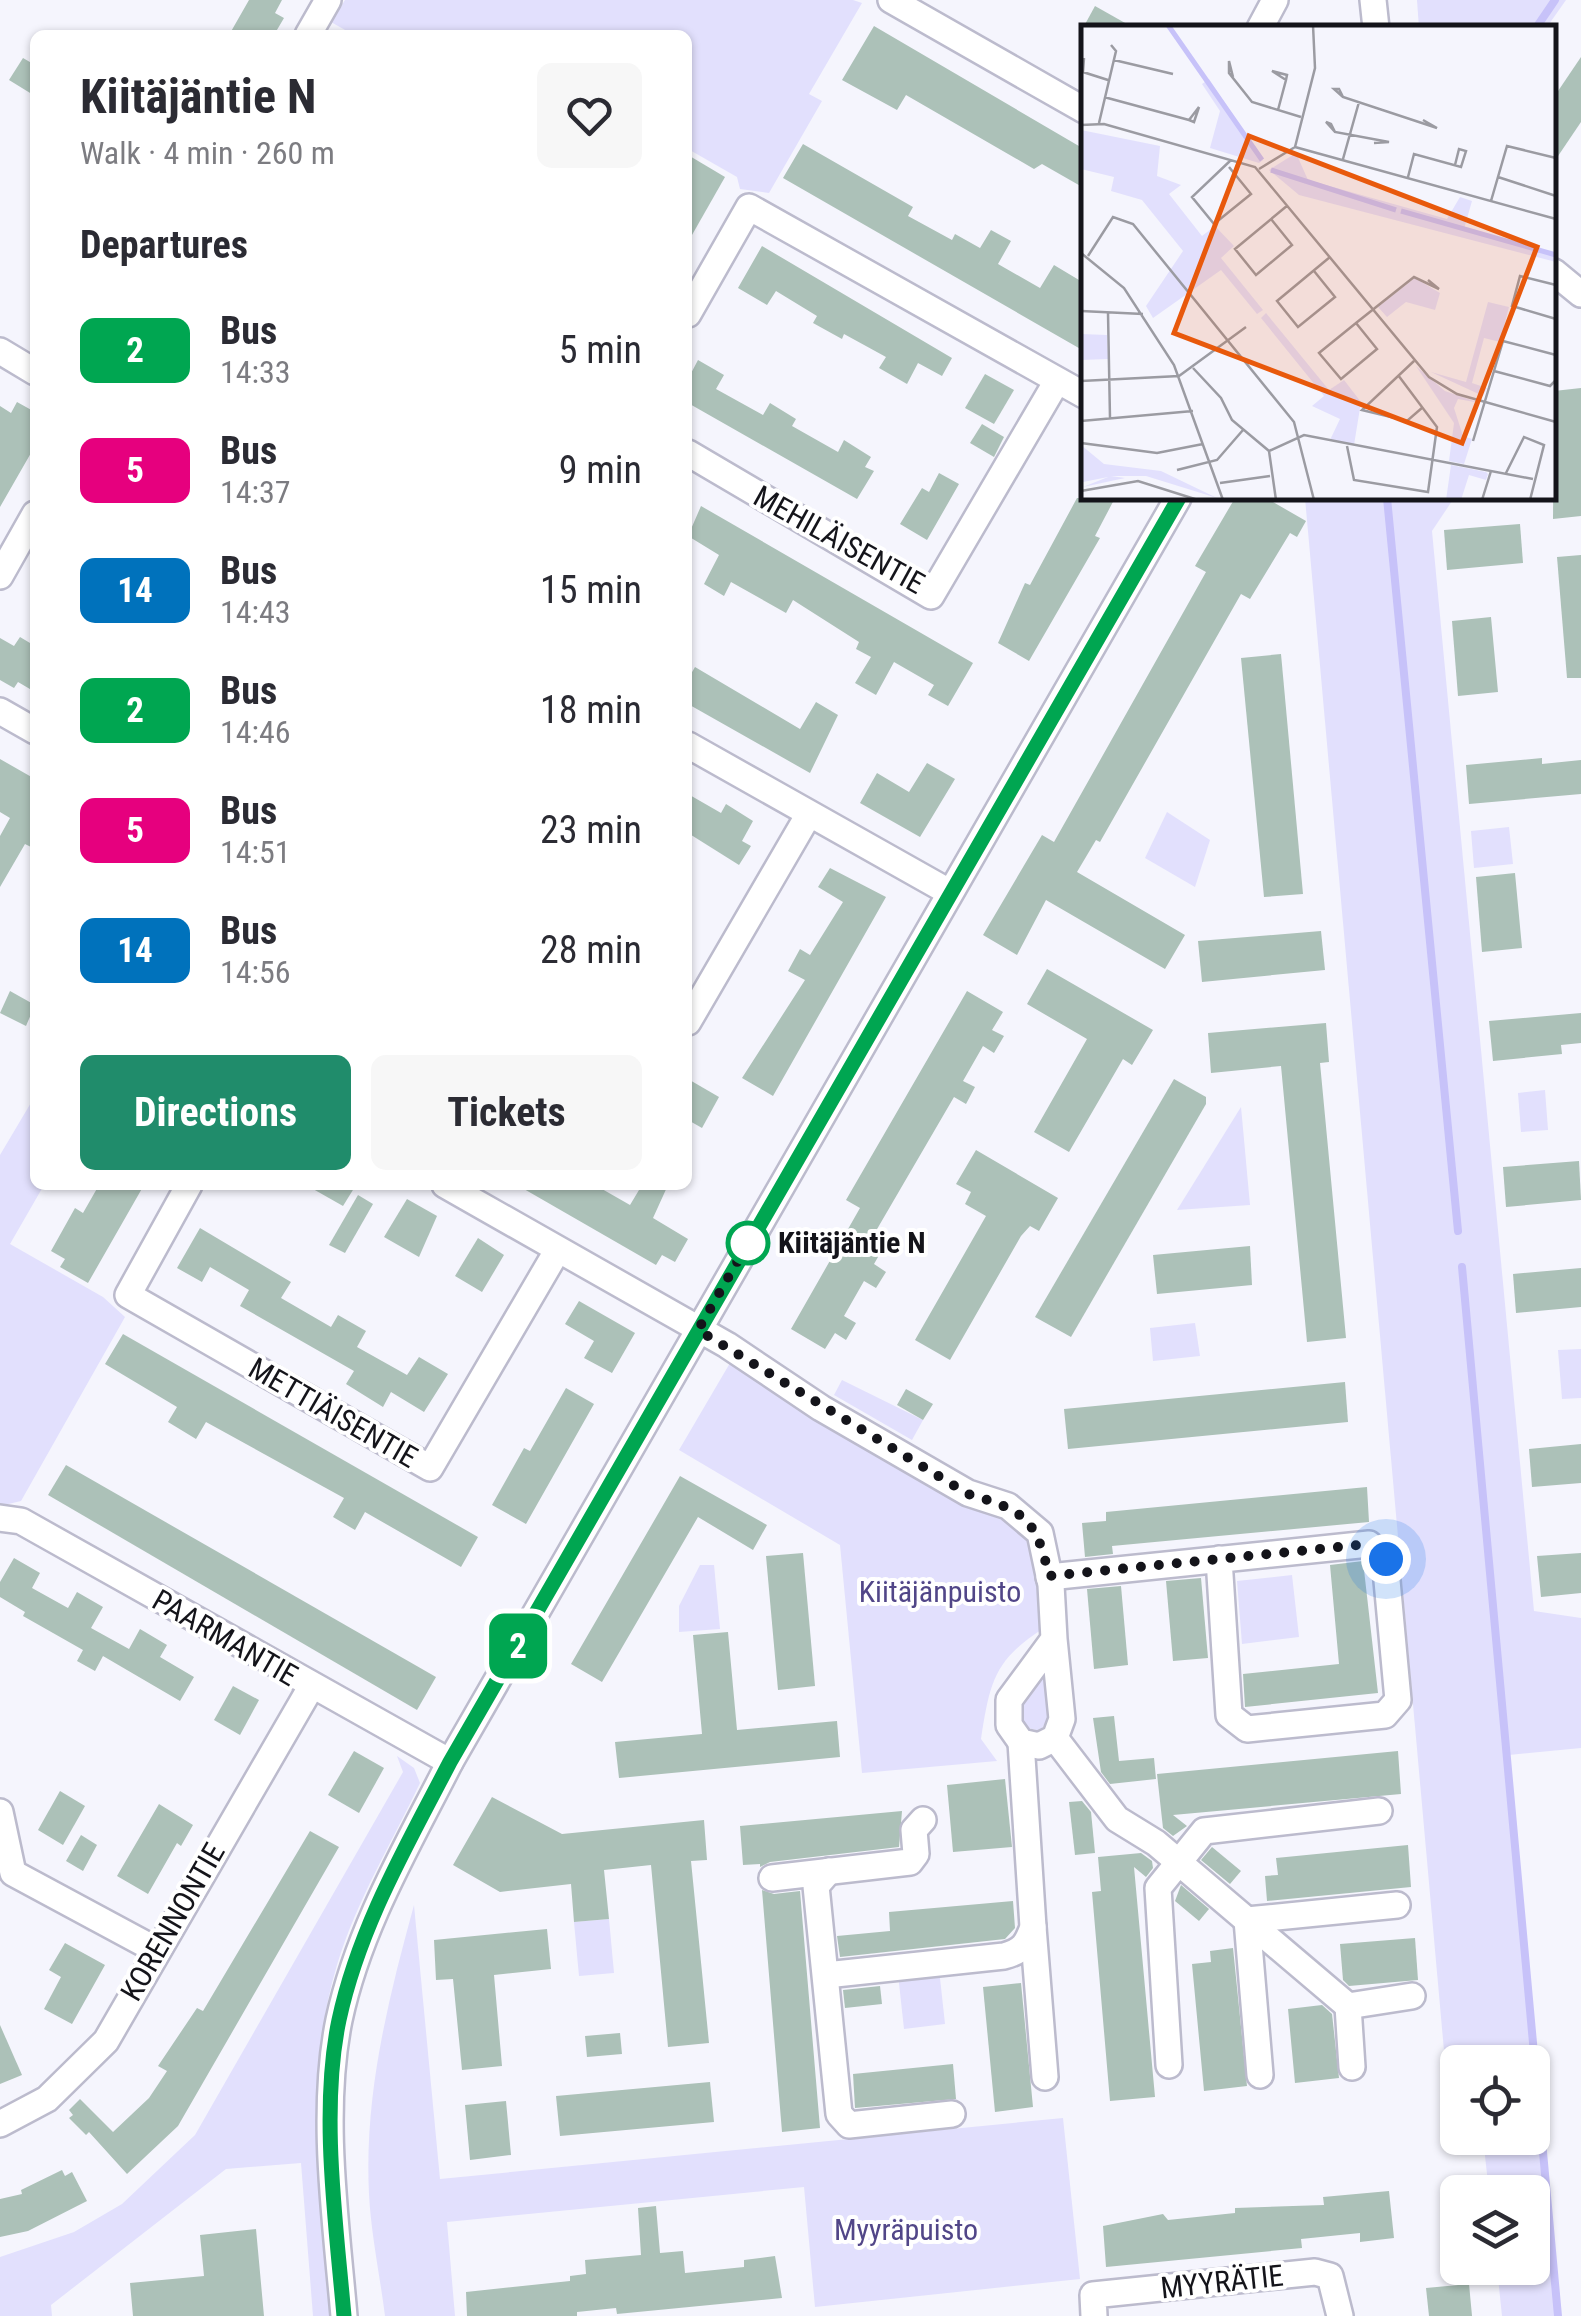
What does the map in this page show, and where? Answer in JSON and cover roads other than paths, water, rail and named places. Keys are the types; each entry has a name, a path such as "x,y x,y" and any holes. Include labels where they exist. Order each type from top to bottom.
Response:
{"street":[{"path":"311,30 328,0"},
{"path":"890,0 1081,108"},
{"path":"1262,25 1275,0"},
{"path":"1374,0 1376,25"},
{"path":"692,307 749,207 1081,393"},
{"path":"1556,274 1581,294"},
{"path":"0,351 30,369"},
{"name":"MEHILÄISENTIE","path":"692,456 931,596 1057,381"},
{"path":"344,2316 330,2152 339,2021 376,1904 450,1762 1177,500"},
{"path":"0,576 30,523"},
{"path":"0,711 30,728"},
{"path":"692,748 950,892"},
{"path":"692,1015 809,814"},
{"name":"METTIÄISENTIE","path":"187,1190 128,1295 430,1468 557,1251"},
{"path":"453,1190 698,1330 968,1494 1008,1506 1040,1533 1049,1576 1062,1719 1055,1738 1040,1746 1022,1742"},
{"name":"PAARMANTIE","path":"0,1518 21,1520 450,1762"},
{"path":"1049,1576 1219,1559 1369,1544 1386,1559 1398,1700 1385,1714 1246,1729 1229,1715 1219,1559"},
{"path":"1045,2077 1022,1742 1009,1726 1009,1700 1054,1639"},
{"name":"KORENNONTIE","path":"0,2124 46,2099 80,2071 106,2041 311,1687"},
{"path":"1055,1738 1117,1819 1179,1862 1348,2006 1352,2067"},
{"path":"1169,2065 1158,1888 1204,1831 1379,1811"},
{"path":"0,1812 13,1874 156,1950"},
{"path":"772,1878 910,1862 916,1854 914,1830 924,1820"},
{"path":"829,1871 816,1886 839,2114 849,2125 952,2114"},
{"path":"1247,1920 1397,1905"},
{"path":"1247,1920 1260,2075"},
{"path":"826,1975 1004,1956 1019,1952 1033,1926"},
{"path":"1348,2006 1412,1996"},
{"name":"MYYRÄTIE","path":"1094,2316 1093,2295 1315,2272 1330,2276 1340,2316"}],"waterway":[{"path":"1538,25 1555,0"},
{"path":"1387,500 1458,1231"},
{"path":"1462,1267 1558,2316"}],"place":[{"name":"Kiitäjäntie N","path":"748,1243"}],"park label":[{"name":"Kiitäjänpuisto","path":"940,1592"},
{"name":"Myyräpuisto","path":"906,2230"}]}
